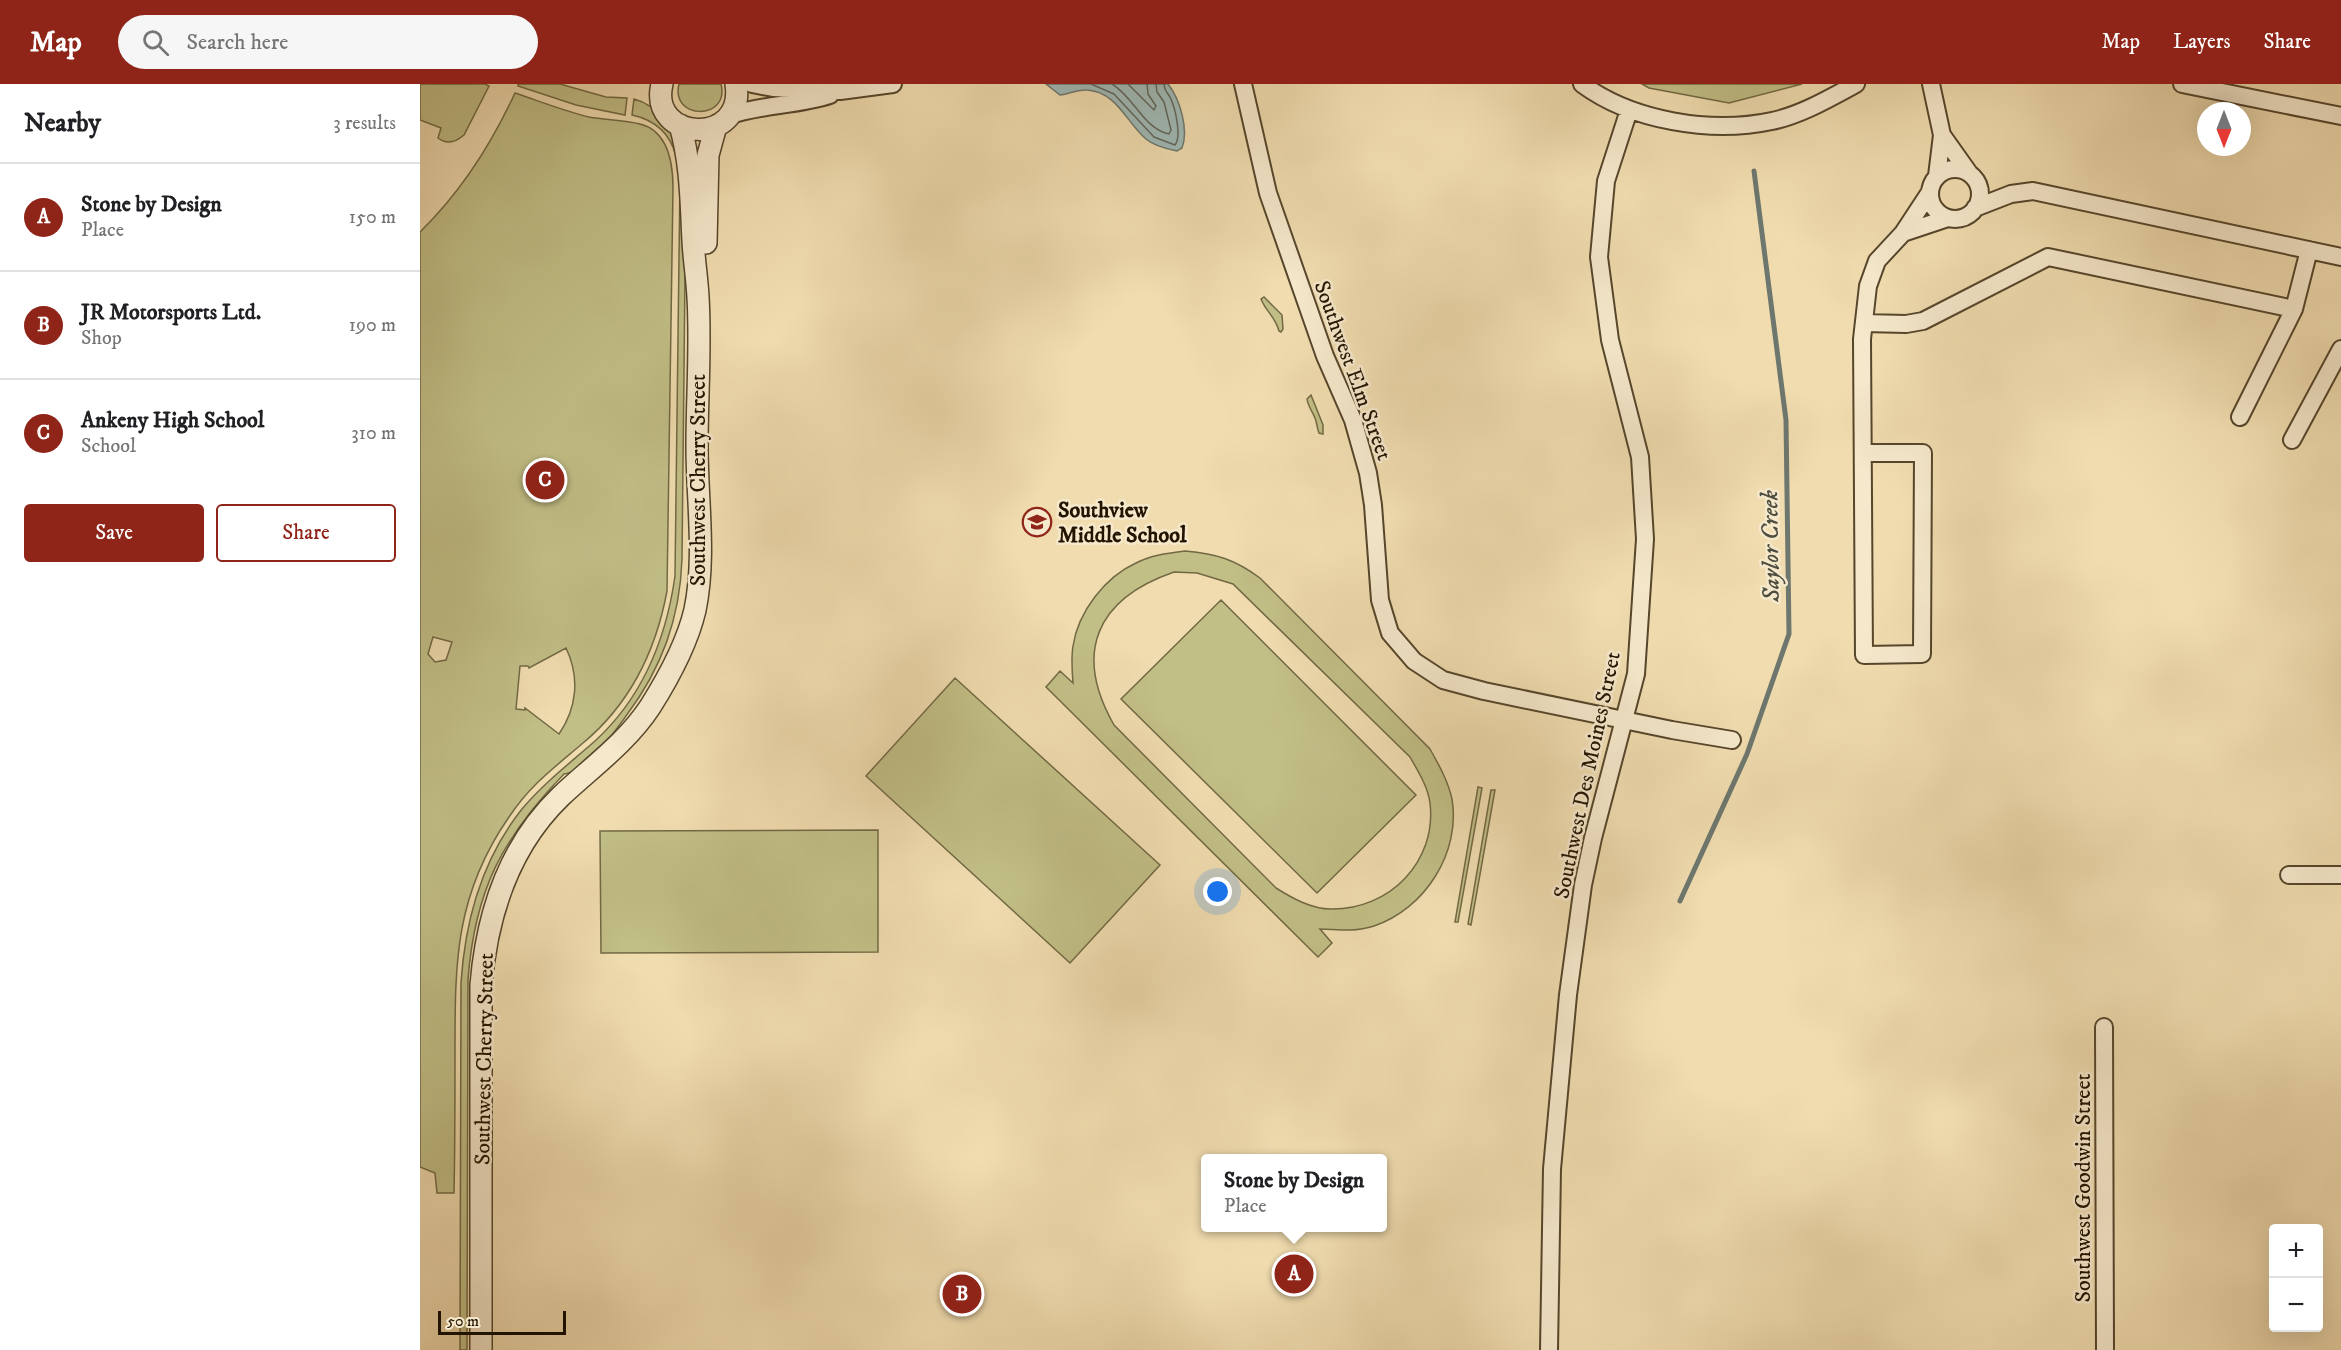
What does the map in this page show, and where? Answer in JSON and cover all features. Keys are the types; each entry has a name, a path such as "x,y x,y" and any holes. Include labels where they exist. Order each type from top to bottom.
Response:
{"street":[{"path":"662,84 661,100 665,111 680,125 692,130 704,130 756,108 807,101 840,91 893,84"},
{"name":"Southwest Cherry Street","path":"698,297 706,249 708,155 722,121 737,97 736,84"},
{"path":"753,84 773,88 840,91"},
{"name":"Southwest Elm Street","path":"1243,84 1272,204 1325,356 1353,420 1368,473 1373,506 1380,600 1390,633 1414,661 1443,680 1485,691 1732,740"},
{"path":"1582,84 1629,110 1669,121 1732,126 1773,121 1825,101 1856,84"},
{"path":"1931,84 1942,135 1933,184 1934,208 1948,218"},
{"path":"2182,84 2341,116"},
{"name":"Southwest Des Moines Street","path":"1549,1350 1552,1169 1568,995 1583,885 1636,674 1645,539 1640,457 1610,340 1599,256 1606,181 1629,110"},
{"name":"Southwest Cherry Street","path":"481,1350 481,985 489,927 506,875 532,830 561,796 637,725 669,674 690,629 699,586 698,297 690,172 680,125"},
{"path":"1942,135 1980,193 1975,208"},
{"path":"1863,453 1923,453 1922,654 1864,655 1862,339 1868,286 1877,261 1904,233 1933,184 1952,169 1961,169 2011,194"},
{"path":"1904,233 1948,218 1963,217 1975,208 2011,194 2032,191 2341,257"},
{"path":"2240,417 2294,309 2309,250"},
{"path":"1864,323 1906,324 1923,321 2048,256 2294,309"},
{"path":"2292,440 2341,349"},
{"path":"2289,875 2341,875"},
{"name":"Southwest Goodwin Street","path":"2104,1027 2105,1350"}],"shaded area":[{"path":"420,84 485,84 489,86 464,135 455,141 448,142 438,138 441,128 420,120"},
{"path":"518,84 560,84 606,97 627,98 625,115 576,105 518,86"},
{"path":"679,84 721,84 721,96 717,105 709,110 691,110 683,104 679,96"},
{"path":"1642,84 1802,84 1729,103 1649,88"},
{"path":"515,93 589,117 640,124 657,134 667,150 672,169 673,188 667,591 648,655 627,693 600,728 543,777 517,805 491,846 477,875 461,932 458,961 455,1023 454,1193 437,1193 435,1173 420,1167 420,232 462,184","holes":["433,637 452,642 446,660 435,662 428,654","566,648 575,681 570,714 559,734 525,708 525,710 516,709 520,666 529,668"]},
{"path":"634,99 652,107 659,114 670,129 683,156 676,156 666,134 654,124 632,115"},
{"path":"680,179 686,179 682,559 677,602 667,642 639,698 607,741 580,767 564,774 524,821 495,867 477,918 468,979 467,1350 460,1350 461,983 467,937 486,870 508,828 530,800 595,741 626,706 650,666 665,623 675,576"},
{"path":"1264,297 1282,315 1283,329 1281,332 1261,299"},
{"path":"1311,395 1323,425 1323,434 1319,433 1307,399"},
{"path":"1185,551 1225,558 1260,578 1430,749 1448,786 1452,799 1451,839 1436,876 1409,906 1392,918 1374,926 1354,930 1320,929 1332,943 1318,957 1046,687 1060,671 1073,683 1072,655 1076,633 1087,608 1104,586 1125,569 1142,560","holes":["1174,572 1197,573 1233,584 1410,757 1427,791 1430,803 1430,825 1426,845 1417,863 1390,891 1372,901 1352,907 1331,909 1309,905 1282,892 1114,725 1102,699 1095,675 1094,652 1099,632 1110,613 1126,597 1147,583"]},
{"path":"1221,600 1416,795 1317,893 1121,699"},
{"path":"955,678 1160,865 1070,963 866,776"},
{"path":"1478,787 1482,788 1458,922 1455,922"},
{"path":"1491,790 1495,790 1471,925 1468,924"},
{"path":"878,830 878,952 601,953 600,831"}],"water":[{"path":"1046,84 1168,84 1176,98 1184,124 1182,148 1177,151 1149,141 1106,96 1087,90 1060,95"}],"waterway":[{"name":"Saylor Creek","path":"1680,901 1747,754 1789,634 1786,420 1754,171"}],"place":[{"name":"Ankeny High School","path":"545,480"},
{"name":"Southview Middle School","path":"1037,522"},
{"name":"Stone by Design","path":"1294,1274"},
{"name":"JR Motorsports Ltd.","path":"962,1294"}]}
